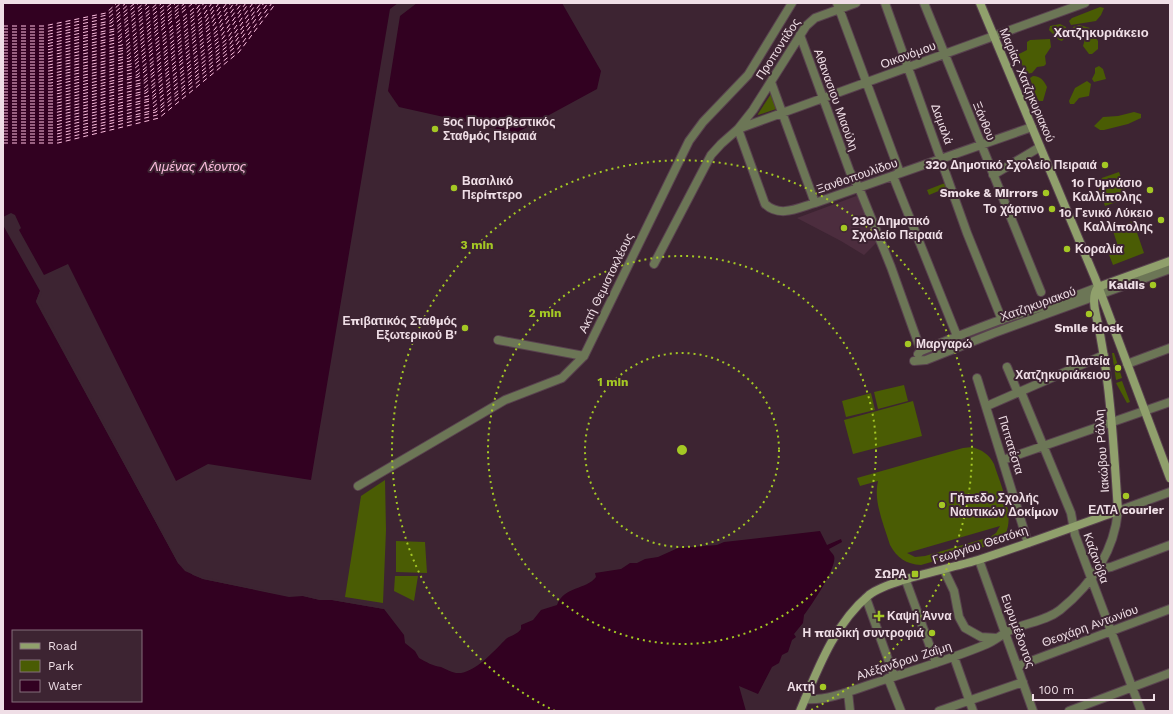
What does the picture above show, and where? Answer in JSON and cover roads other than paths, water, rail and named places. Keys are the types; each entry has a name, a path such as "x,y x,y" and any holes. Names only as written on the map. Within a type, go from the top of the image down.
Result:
{"main road":[{"name":"Μαρίας Χατζηκυριακού","path":"981,3 993,36 1040,146 1127,364 1170,478"},
{"name":"Χατζηκυριακού","path":"1098,292 1170,261"},
{"name":"Ιακώβου Ράλλη","path":"1098,292 1118,511"},
{"name":"Γεωργίου Θεοτόκη","path":"866,598 878,590 906,580 979,560 1118,511"},
{"path":"800,711 828,649 851,613 866,598"}],"street":[{"name":"Ακτή Θεμιστοκλέους","path":"358,486 506,400 562,378 584,356 689,141 703,122 748,75 792,3"},
{"name":"Προποντίδος","path":"738,129 753,110 800,35 815,18 838,6 856,3"},
{"name":"Δαμαλά","path":"885,3 968,233 1002,320"},
{"name":"Ξάνθου","path":"924,3 1041,292"},
{"name":"Οικονόμου","path":"738,129 908,68 1064,7 1085,3"},
{"path":"838,6 897,175 957,336"},
{"name":"Αθανασιου Μιαούλη","path":"800,35 854,182 859,188 921,351"},
{"path":"770,82 815,203"},
{"name":"Ξανθοπουλίδου","path":"738,129 765,204 769,208 782,212 815,203 1032,127"},
{"path":"654,264 712,155 721,144 738,129"},
{"path":"993,175 1040,146"},
{"name":"Χατζηκυριακού","path":"1098,292 1072,298 957,336 921,351 914,361 926,360 1098,292 1170,269"},
{"path":"498,340 584,356"},
{"path":"1127,364 1170,348"},
{"path":"987,406 1104,355"},
{"name":"Καζανόβα","path":"1007,367 1044,445 1071,513 1075,535 1141,711"},
{"name":"Παπατέστα","path":"977,378 987,406 1028,543"},
{"path":"1003,460 1170,402"},
{"name":"Γεωργίου Θεοτόκη","path":"1118,511 1170,492"},
{"name":"Ιακώβου Ράλλη","path":"1006,632 1048,618 1059,611 1091,579 1099,569 1112,541 1118,511"},
{"path":"1099,569 1111,567 1170,545"},
{"name":"Ευρυμέδοντος","path":"979,560 1033,711"},
{"path":"944,570 954,591 959,617 964,628 981,637 998,638"},
{"path":"906,580 936,663"},
{"path":"866,598 901,711"},
{"name":"Θεοχάρη Αντωνίου","path":"1018,666 1170,609"},
{"name":"Αλέξανδρου Ζαΐμη","path":"805,699 814,700 848,692 954,657 998,638 1006,632"},
{"path":"954,657 973,711"},
{"path":"1069,711 1170,673"},
{"path":"939,711 1023,682"},
{"path":"848,692 850,711"}],"water":[{"name":"Λιμένας Λέοντος","path":"3,3 398,3 390,9 311,480 208,464 176,481 68,264 44,275 19,230 21,228 15,215 11,213 3,217"},
{"path":"417,3 562,3 601,71 597,89 516,133 399,107 388,91 400,16"},
{"path":"3,225 40,291 36,302 178,563 185,571 203,579 277,594 303,596 320,600 332,600 384,609 404,635 405,643 415,651 419,658 435,666 456,673 462,673 476,667 506,639 519,631 521,629 521,625 533,620 541,610 557,605 565,594 592,581 596,577 595,573 621,569 630,563 637,563 645,559 658,557 678,548 717,545 724,542 820,531 827,545 841,539 842,542 829,549 834,556 832,568 818,595 804,615 803,623 794,634 796,637 792,640 788,652 782,655 779,663 772,667 758,694 739,686 746,711 3,711"}],"place":[{"name":"5ος Πυροσβεστικός Σταθμός Πειραιά","path":"435,129"},
{"name":"32ο Δημοτικό Σχολείο Πειραιά","path":"1105,165"},
{"name":"Βασιλικό Περίπτερο","path":"454,188"},
{"name":"1ο Γυμνάσιο Καλλίπολης","path":"1150,190"},
{"name":"Smoke & Mirrors","path":"1046,193"},
{"name":"Το χάρτινο","path":"1052,209"},
{"name":"1ο Γενικό Λύκειο Καλλίπολης","path":"1161,220"},
{"name":"23ο Δημοτικό Σχολείο Πειραιά","path":"844,228"},
{"name":"Κοραλία","path":"1067,249"},
{"name":"Kaldis","path":"1153,285"},
{"name":"Smile kiosk","path":"1089,314"},
{"name":"Επιβατικός Σταθμός Εξωτερικού Β'","path":"465,328"},
{"name":"Μαργαρώ","path":"908,344"},
{"name":"Πλατεία Χατζηκυριάκειου","path":"1118,368"},
{"name":"ΕΛΤΑ courier","path":"1126,496"},
{"name":"Γήπεδο Σχολής Ναυτικών Δοκίμων","path":"942,505"},
{"name":"ΣΩΡΑ","path":"915,574"},
{"name":"Καψή Άννα","path":"879,616"},
{"name":"Η παιδική συντροφιά","path":"932,633"},
{"name":"Ακτή","path":"823,687"}],"district":[{"name":"Χατζηκυριάκειο","path":"1101,32"}]}
